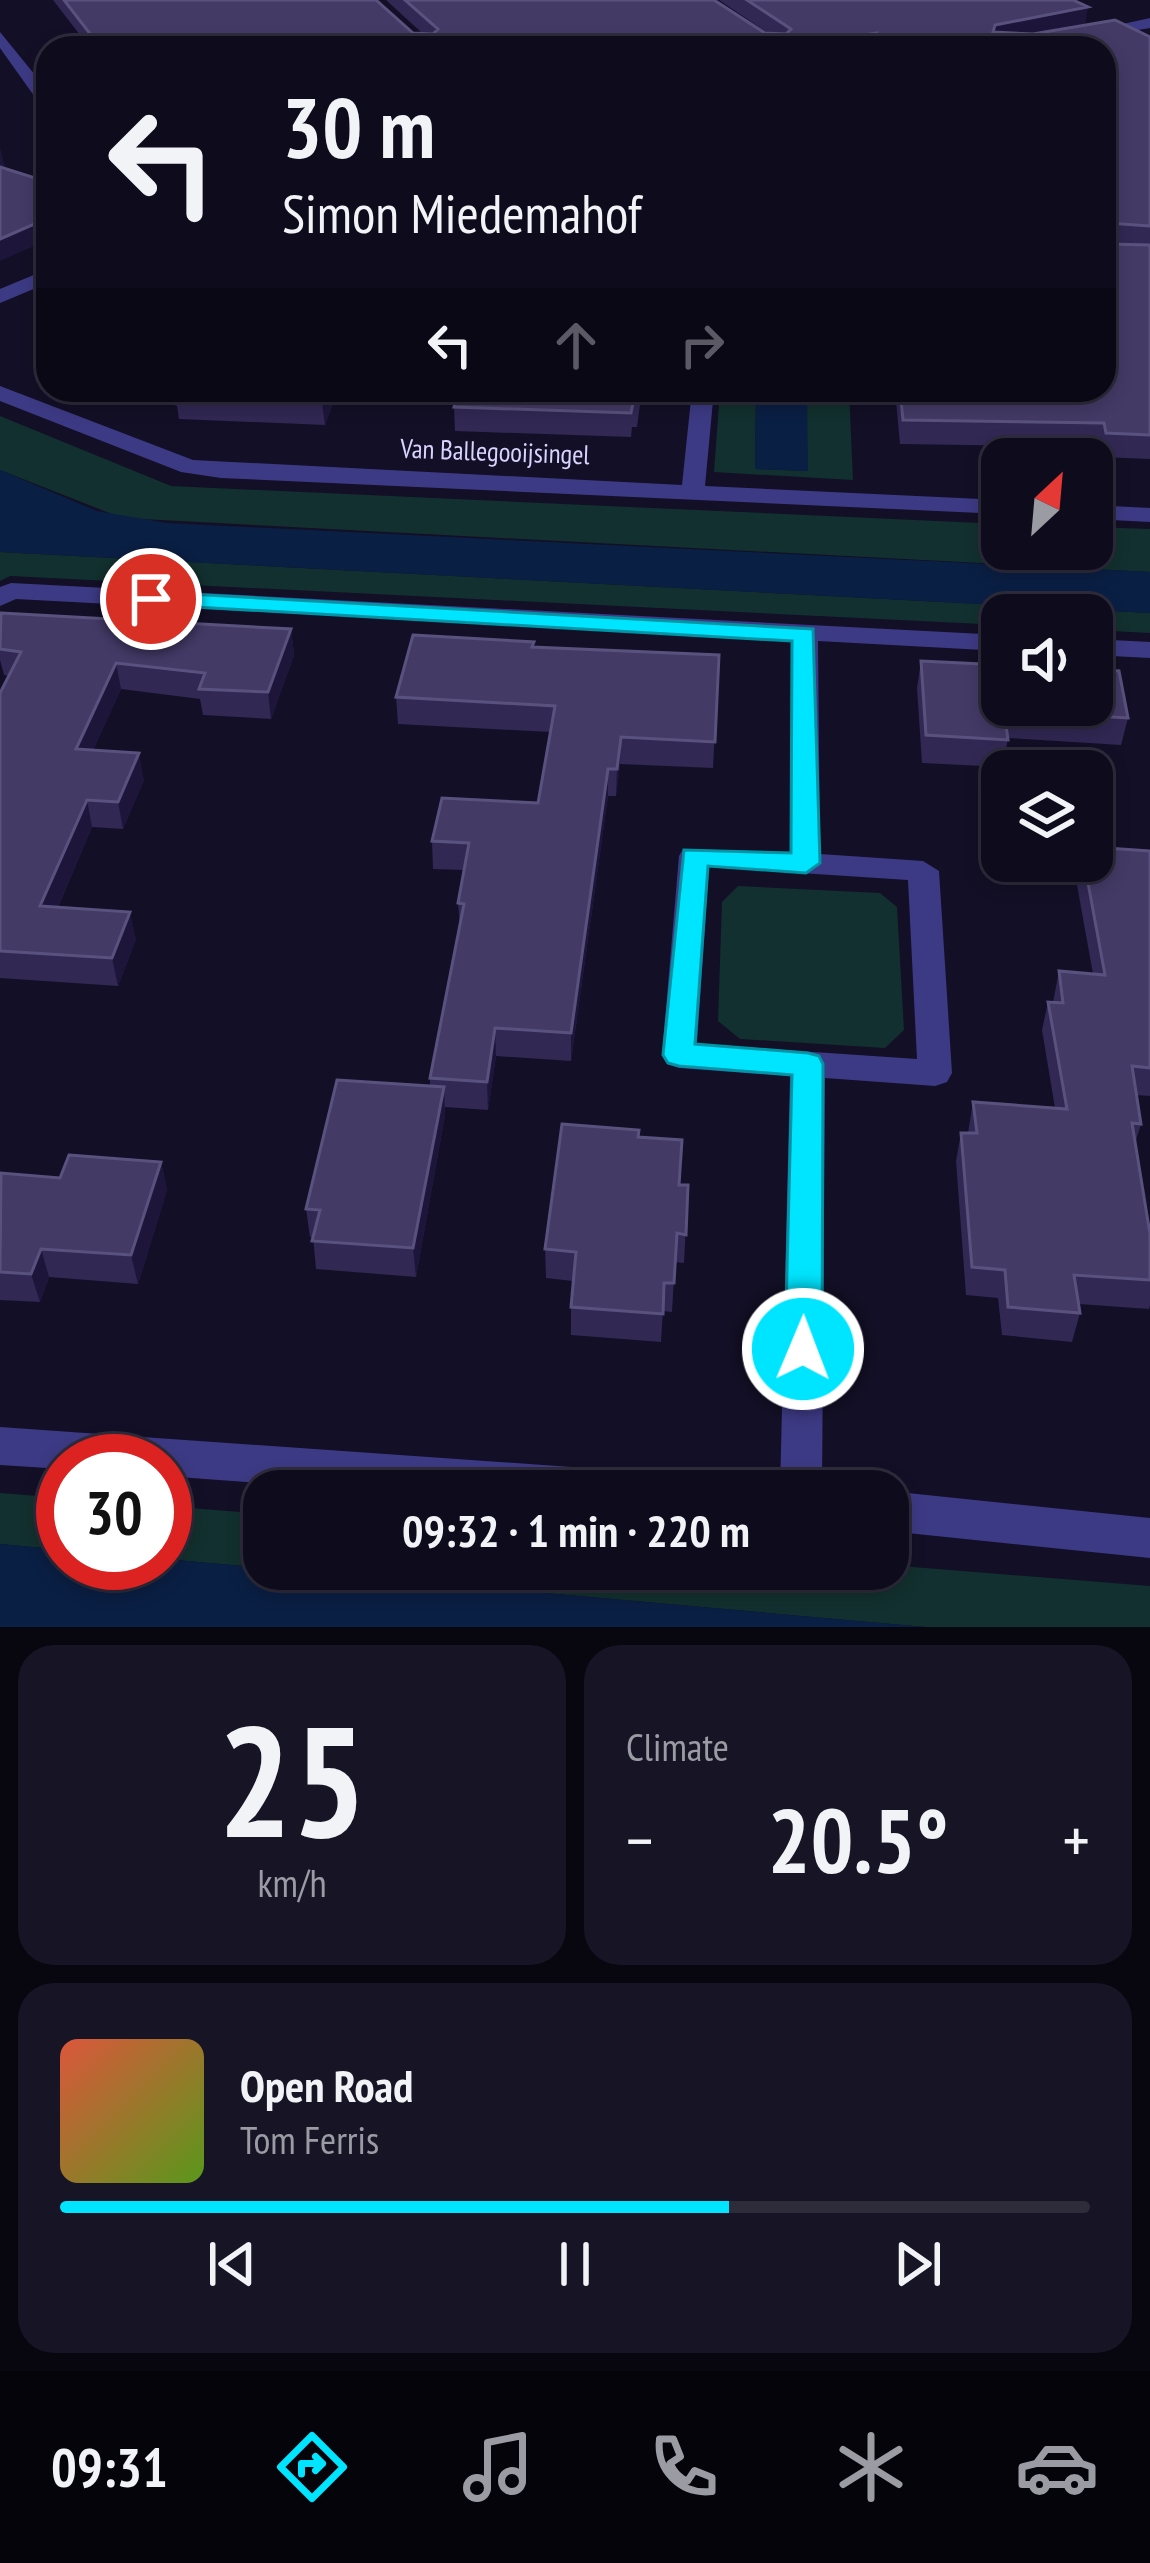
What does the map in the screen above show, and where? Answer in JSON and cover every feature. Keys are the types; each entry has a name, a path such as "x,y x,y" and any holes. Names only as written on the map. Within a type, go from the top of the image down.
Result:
{"street":[{"path":"1074,36 1150,23"},
{"path":"0,37 36,86"},
{"path":"0,298 36,281"},
{"name":"Van Ballegooijsingel","path":"0,393 189,466 981,506"},
{"path":"693,490 702,402"},
{"path":"1113,513 1150,515"},
{"path":"0,598 11,591 981,642"},
{"path":"805,634 806,863"},
{"path":"1113,648 1150,650"},
{"path":"694,856 806,863 923,871 935,1073 679,1055 694,856"},
{"path":"801,1470 808,1064"},
{"path":"0,1446 342,1470"},
{"path":"909,1513 1150,1538"}],"green space":[{"path":"719,402 756,402 755,469 807,471 807,402 850,402 853,480 714,472"},
{"path":"0,416 171,486 981,523 981,563 122,518 0,470"},
{"path":"1113,528 1150,529 1150,572 1112,570"},
{"path":"0,552 981,604 981,624 10,576 0,581"},
{"path":"1113,611 1150,613 1150,633 1113,631"},
{"path":"738,886 880,893 897,907 904,1030 885,1048 740,1039 718,1021 722,902"},
{"path":"0,1493 36,1496 36,1547 0,1544"},
{"path":"192,1508 243,1512 243,1566 192,1561"},
{"path":"909,1567 1150,1586 1150,1627 925,1627 512,1590 909,1590"}],"water":[{"path":"756,402 807,402 808,471 755,469"},
{"path":"0,470 97,511 167,523 981,564 981,570 1150,572 1150,613 1113,611 1113,594 981,594 981,604 0,552"},
{"path":"0,1544 36,1547 36,1590 192,1590 192,1561 243,1566 243,1590 511,1590 925,1627 0,1627"}],"building":[{"path":"64,0 376,0 413,33 433,34 438,29 405,0 714,0 765,33 786,34 791,29 747,0 1073,0 1088,7 995,25 993,32 1033,34 1115,20 1150,37 1150,226 1116,224 1116,36 92,36"},
{"path":"0,167 36,178 36,223 0,239"},
{"path":"1116,244 1150,245 1150,435 1106,433 1104,423 903,420 901,402 1116,402"},
{"path":"455,402 638,402 633,403 631,413 454,407"},
{"path":"1,613 291,629 268,692 199,689 205,673 116,663 76,749 139,753 118,802 87,800 40,906 130,912 112,958 0,951 0,693 21,652 0,649"},
{"path":"413,635 534,642 532,647 719,655 715,742 621,737 617,769 608,769 571,1033 495,1028 487,1082 430,1078 464,904 458,903 469,843 432,841 442,798 538,803 555,706 396,697"},
{"path":"921,661 981,664 981,726 1006,726 1008,740 926,735"},
{"path":"1113,671 1119,671 1128,718 1113,717"},
{"path":"1113,848 1150,851 1150,1068 1132,1066 1141,1124 1132,1123 1150,1234 1150,1280 1074,1275 1080,1313 1008,1307 1005,1270 972,1267 961,1133 977,1133 973,1102 1067,1109 1048,1002 1063,1003 1059,971 1105,975 1088,882 1113,882"},
{"path":"337,1080 444,1087 413,1248 312,1241 320,1210 306,1209"},
{"path":"562,1124 639,1130 638,1137 682,1140 679,1185 688,1185 686,1235 677,1233 674,1283 664,1283 663,1314 571,1307 576,1252 545,1249"},
{"path":"69,1155 161,1162 131,1255 41,1249 31,1274 0,1272 1,1173 60,1178"}],"route":[{"path":"151,599 805,634 806,863 694,856 679,1055 808,1064 803,1349"}]}
